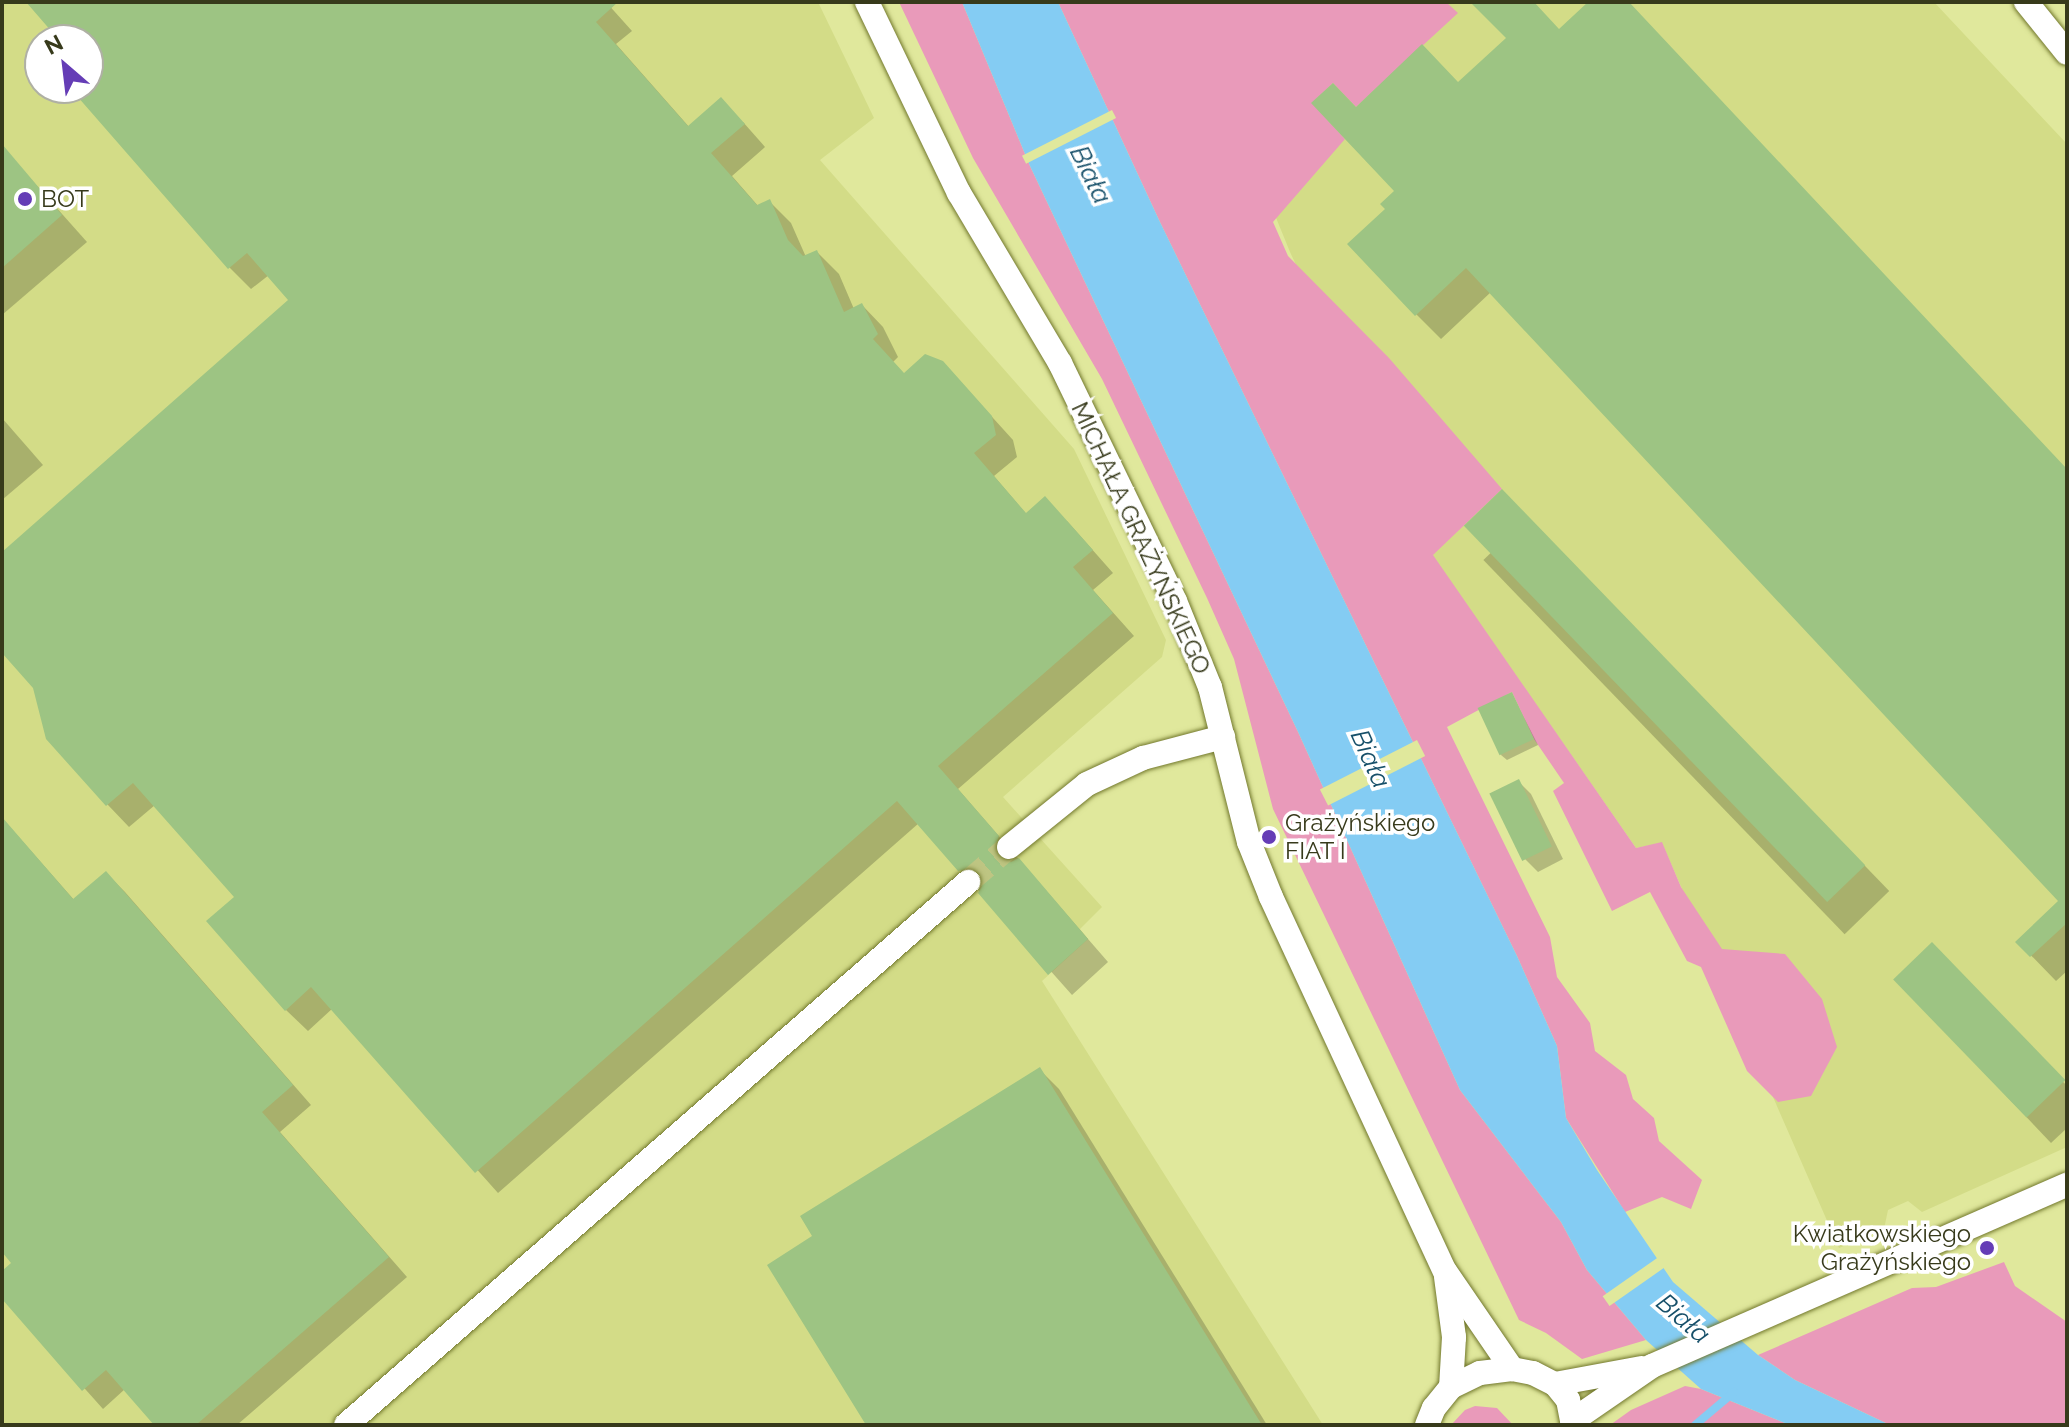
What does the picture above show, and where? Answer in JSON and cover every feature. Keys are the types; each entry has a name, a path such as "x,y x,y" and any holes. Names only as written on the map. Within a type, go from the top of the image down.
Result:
{"street":[{"name":"MICHAŁA GRAŻYŃSKIEGO","path":"867,2 959,193 1060,363 1162,573 1195,644 1223,737 1249,842 1271,897 1445,1271 1512,1369"},
{"path":"2026,2 2067,53"},
{"path":"1009,847 1087,784 1143,758 1223,737"},
{"path":"346,1425 968,882"},
{"path":"1427,1425 1434,1408 1451,1387 1480,1373 1512,1369 1533,1373 1555,1384 1568,1400 1573,1423 1652,1366 2067,1185"},
{"name":"MICHAŁA GRAŻYŃSKIEGO","path":"1445,1271 1454,1337 1451,1387"},
{"path":"1555,1384 1652,1366"}],"shaded area":[{"path":"2,2 818,2 874,118 820,160 1074,449 1166,640 1162,657 1003,797 1102,907 1080,929 1088,939 1042,981 1323,1425 2,1425"},
{"path":"899,2 962,2 1030,166 1299,734 1460,1090 1561,1222 1587,1270 1646,1340 1582,1359 1546,1333 1519,1320 1273,809 1234,659 1207,598 1102,379 973,158"},
{"path":"1058,2 1446,2 1458,13 1356,107 1333,83 1312,103 1345,139 1273,222 1288,256 1389,358 1502,489 1433,555 1636,848 1662,842 1681,887 1722,949 1785,954 1822,999 1837,1047 1811,1096 1778,1102 1747,1071 1701,967 1687,961 1650,892 1612,911 1553,791 1564,783 1534,739 1512,692 1447,727 1550,937 1557,977 1590,1023 1595,1051 1626,1075 1633,1099 1654,1118 1659,1141 1702,1180 1691,1209 1662,1197 1625,1212 1566,1118 1557,1046 1517,956 1159,220"},
{"path":"1188,2 1934,2 2067,144 2067,1147 1922,1212 1908,1201 1888,1210 1884,1229 1839,1248 1662,843 1636,848 1432,555 1290,252"},
{"path":"2004,1262 2015,1286 2067,1322 2067,1425 1890,1425 1795,1380 1758,1355 1912,1288 1936,1287"},
{"path":"1685,1386 1701,1389 1790,1425 1610,1425 1631,1410"},
{"path":"1475,1406 1497,1408 1513,1425 1451,1425 1465,1410"}],"water":[{"name":"Biała","path":"962,2 1058,2 1159,220 1517,956 1557,1046 1566,1118 1597,1170 1673,1282 1758,1355 1795,1380 1890,1425 1790,1425 1701,1389 1646,1340 1587,1270 1561,1222 1460,1090 1299,734 1030,166"}],"pier":[{"path":"1112,110 1116,118 1026,164 1022,156"},
{"path":"1417,740 1425,756 1328,806 1320,789"},
{"path":"1660,1256 1667,1266 1610,1306 1603,1296"}],"building":[{"path":"26,2 618,2 596,22 688,126 721,97 745,124 711,153 757,205 770,199 788,240 803,256 817,250 844,312 862,303 878,334 873,339 904,373 925,354 943,361 992,416 996,435 974,453 1026,513 1045,496 1093,550 1073,567 1113,613 938,766 999,836 994,849 998,857 1011,862 1019,858 1088,939 1048,975 978,893 982,886 980,873 972,868 958,871 897,801 475,1173 311,987 285,1011 206,921 234,897 133,783 106,806 46,739 33,688 2,653 2,552 288,300 247,253 228,269 84,104 104,104 104,24 45,24"},
{"path":"1470,2 1534,2 1559,29 1588,2 1629,2 2067,469 2067,923 2030,957 2015,942 2058,901 1466,268 1415,316 1347,244 1385,209 1380,204 1394,191 1311,103 1333,83 1356,107 1422,44 1458,82 1506,38"},
{"name":"BOT","path":"2,144 62,215 2,268"},
{"path":"1502,489 1865,865 1827,902 1464,526"},
{"path":"1512,692 1534,739 1500,755 1478,708"},
{"path":"1519,779 1552,846 1522,861 1489,793"},
{"path":"2,817 73,899 106,871 293,1085 262,1112 389,1257 196,1425 154,1425 106,1370 82,1391 2,1299 2,1271 11,1263 2,1252"},
{"path":"1932,942 2065,1080 2027,1118 1893,980"},
{"path":"1040,1067 1262,1425 866,1425 767,1265 812,1236 800,1216"}],"waterway":[{"path":"1695,1425 1734,1392"}],"tunnel":[{"path":"968,882 1009,847"}],"place":[{"name":"BOT","path":"25,199"},
{"name":"Grażyńskiego FIAT I","path":"1269,837"},
{"name":"Kwiatkowskiego Grażyńskiego","path":"1987,1248"}]}
